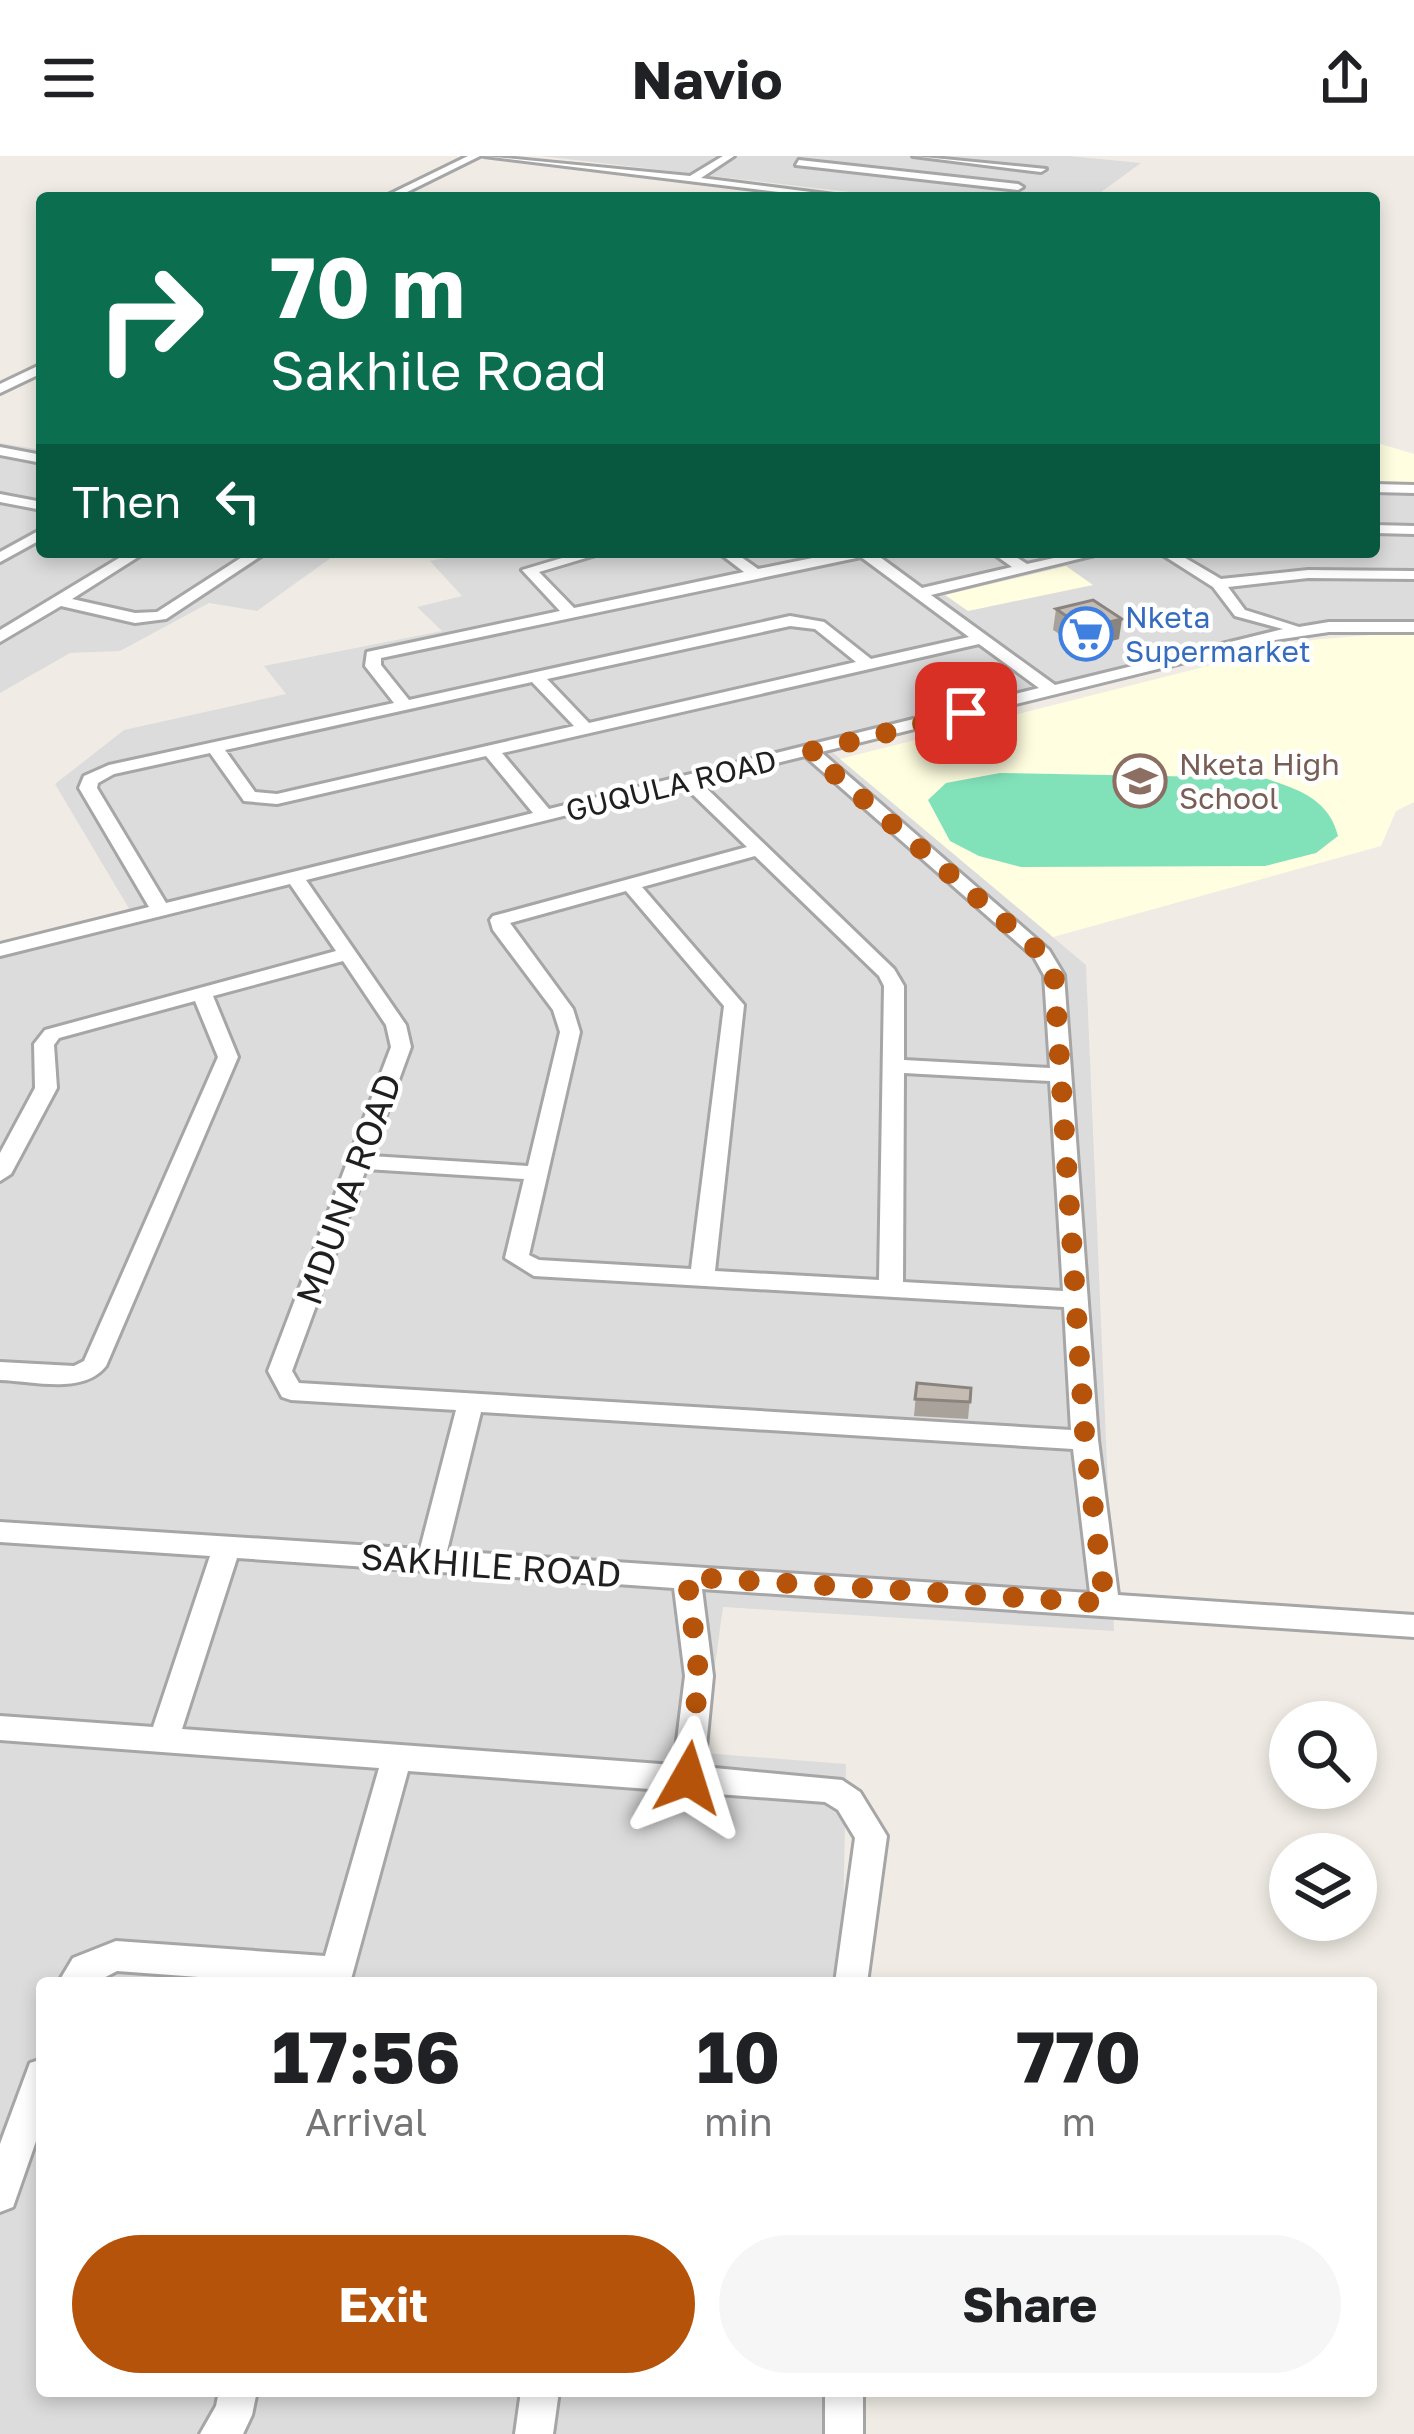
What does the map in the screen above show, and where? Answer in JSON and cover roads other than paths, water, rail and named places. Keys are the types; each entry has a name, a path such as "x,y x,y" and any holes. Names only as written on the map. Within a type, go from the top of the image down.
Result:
{"street":[{"path":"400,192 475,156"},
{"path":"489,156 803,192"},
{"path":"692,179 729,156"},
{"path":"761,187 811,156"},
{"path":"918,156 1041,169"},
{"path":"1013,192 1055,156"},
{"path":"800,163 1018,188"},
{"path":"0,388 36,371"},
{"path":"0,451 36,458"},
{"path":"1380,488 1414,489"},
{"path":"0,498 36,505"},
{"path":"1380,529 1414,530"},
{"path":"3,554 36,536"},
{"path":"0,637 129,558"},
{"path":"59,601 135,618 161,616 251,558"},
{"path":"568,611 529,570 576,558"},
{"path":"733,558 753,572"},
{"path":"404,704 373,667 373,655 830,558"},
{"path":"872,558 1053,691"},
{"path":"1008,558 1025,569"},
{"path":"923,592 1074,558"},
{"path":"1175,558 1218,584 1240,613 1305,628"},
{"path":"1218,584 1309,574 1414,575"},
{"path":"160,910 88,784 109,770 790,621 819,625 869,665"},
{"name":"GUQULA ROAD","path":"0,950 1305,628 1414,627"},
{"path":"214,746 250,797 268,800 984,638"},
{"path":"534,675 586,730"},
{"path":"491,751 545,816"},
{"path":"809,752 1051,964 1085,1440 1105,1603"},
{"path":"688,781 891,979 895,993 891,1291"},
{"path":"759,849 500,920 568,1020 570,1032 517,1253 521,1264 702,1280 1075,1300"},
{"name":"MDUNA ROAD","path":"294,876 396,1025 400,1047 280,1372 284,1386 304,1394 470,1404"},
{"path":"628,882 734,1005 702,1280"},
{"path":"0,1174 46,1088 46,1039 60,1029 347,954"},
{"path":"0,1371 79,1375 94,1366 228,1057 201,991"},
{"path":"891,1066 1058,1075"},
{"path":"358,1162 534,1173"},
{"path":"431,1562 470,1404 1085,1440"},
{"name":"SAKHILE ROAD","path":"0,1532 1414,1626"},
{"path":"165,1736 227,1547"},
{"path":"687,1577 699,1676 688,1778"},
{"path":"0,1728 165,1736 831,1789 849,1801 871,1836 852,1977"},
{"path":"335,1977 397,1757"},
{"path":"79,1977 86,1969 116,1957 325,1977"},
{"path":"0,2194 36,2091"},
{"path":"219,2434 232,2415 236,2397"},
{"path":"534,2434 539,2397"},
{"path":"844,2397 844,2434"}],"place":[{"name":"Nketa Supermarket","path":"1086,634"},
{"name":"Nketa High School","path":"1140,781"}]}
